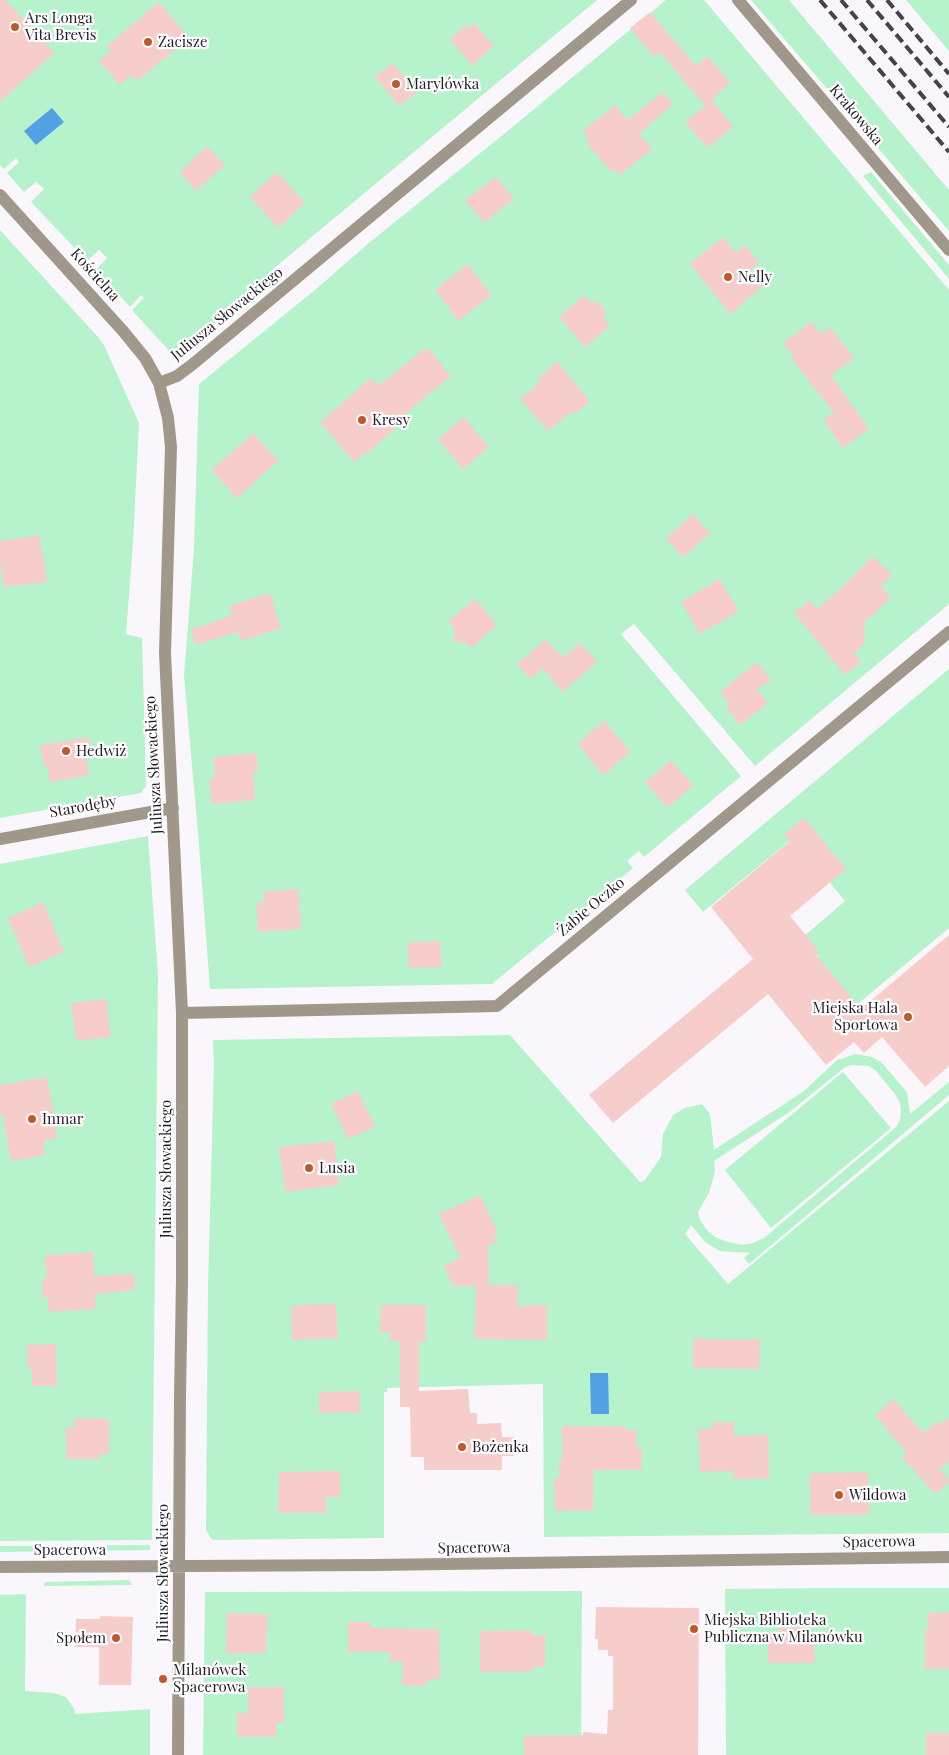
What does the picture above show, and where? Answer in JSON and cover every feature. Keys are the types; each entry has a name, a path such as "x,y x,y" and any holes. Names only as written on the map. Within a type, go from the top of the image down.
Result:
{"street":[{"name":"Juliusza Słowackiego","path":"178,1755 180,1698 182,1014 165,653 171,447 168,418 159,382 177,376 193,364 631,0"},
{"name":"Krakowska","path":"738,0 949,250"},
{"name":"Kościelna","path":"0,195 123,331 145,358 159,382"},
{"name":"Żabie Oczko","path":"182,1014 497,1006 949,632"},
{"name":"Starodęby","path":"0,839 173,808"},
{"name":"Spacerowa","path":"0,1567 366,1565 949,1557"}],"green space":[{"path":"0,0 597,0 273,269 269,273 272,276 184,348 170,352 132,310 144,298 141,295 130,307 96,270 107,258 99,250 87,261 31,202 44,189 36,182 24,192 7,173 19,162 16,158 4,169 0,165"},
{"path":"666,0 704,0 949,290 949,604 755,766 634,624 621,634 741,776 644,857 639,851 627,861 633,868 492,984 210,989 184,676 194,548 199,384"},
{"path":"751,0 789,0 949,190 949,231"},
{"path":"906,0 949,0 949,51"},
{"path":"871,172 949,265 949,279 863,176"},
{"path":"0,230 104,345 139,423 126,634 142,638 146,786 141,793 0,818"},
{"path":"949,669 949,928 854,1007 815,960 818,957 803,937 845,901 793,838 703,912 685,890"},
{"path":"148,836 158,975 152,1540 0,1541 0,864"},
{"path":"510,1035 640,1182 645,1180 661,1157 663,1134 673,1115 685,1108 702,1104 710,1114 714,1150 804,1091 837,1060 856,1054 872,1057 881,1062 907,1092 910,1114 949,1082 949,1095 749,1264 744,1258 750,1253 720,1251 705,1242 691,1225 685,1234 728,1284 949,1101 949,1533 544,1537 543,1384 387,1388 387,1392 384,1392 384,1538 212,1540 206,1530 213,1040","holes":["851,1065 869,1066 876,1071 900,1103 900,1120 896,1127 764,1238 742,1245 715,1237 707,1230 700,1220 698,1212 709,1193 715,1172 714,1161 788,1113 844,1068"]},
{"path":"843,1072 891,1128 771,1228 725,1170"},
{"path":"150,1545 150,1550 0,1552 0,1546"},
{"path":"129,1580 132,1585 44,1586 45,1582"},
{"path":"949,1588 949,1755 726,1755 725,1589"},
{"path":"582,1591 581,1755 203,1755 205,1592"},
{"path":"26,1594 25,1691 54,1693 66,1697 75,1710 74,1714 150,1709 150,1755 0,1755 0,1595"}],"water":[{"path":"52,108 64,122 36,145 24,131"},
{"path":"590,1373 608,1373 609,1414 591,1414"}],"building":[{"name":"Ars Longa Vita Brevis","path":"0,0 6,0 54,53 0,102"},
{"name":"Zacisze","path":"159,2 189,38 137,81 132,75 120,85 99,61 111,51 107,46"},
{"path":"650,12 696,66 708,56 730,83 706,105 712,100 733,127 708,148 685,122 705,106 660,52 654,57 630,28"},
{"path":"474,23 494,46 472,65 450,40 465,25 468,28"},
{"name":"Marylówka","path":"392,63 417,92 400,106 375,77"},
{"path":"663,92 673,104 639,134 652,149 620,175 614,169 610,171 586,142 589,139 583,131 615,105 627,120"},
{"path":"207,146 225,165 196,191 180,172"},
{"path":"277,172 305,203 278,228 250,197"},
{"path":"496,177 514,198 484,223 465,200"},
{"name":"Nelly","path":"723,237 736,253 745,245 759,262 750,270 763,286 730,314 690,264"},
{"path":"468,264 491,295 459,321 435,290"},
{"path":"584,295 590,302 598,302 605,310 604,318 610,325 585,347 559,317"},
{"path":"811,322 821,334 830,327 854,358 831,375 869,429 843,448 823,420 834,413 791,358 794,356 783,343"},
{"path":"427,347 451,376 402,416 405,420 365,455 363,454 354,462 320,422 371,378 378,386"},
{"path":"557,362 590,401 575,414 572,411 548,431 520,399 541,381 538,378"},
{"path":"464,417 489,447 463,469 438,439"},
{"path":"253,433 278,461 237,498 212,470"},
{"path":"693,514 710,534 683,557 666,538"},
{"path":"39,535 47,582 4,587 0,564 0,541"},
{"path":"873,556 892,575 881,587 891,597 864,623 865,643 854,653 861,662 845,675 794,613 810,600 817,609"},
{"path":"719,579 739,611 700,634 681,602"},
{"path":"270,593 281,628 241,641 238,632 196,645 191,630 232,615 229,606"},
{"path":"475,599 497,625 471,648 467,643 453,642 455,629 448,621"},
{"path":"546,639 563,658 580,643 597,662 562,692 543,668 530,678 517,664"},
{"path":"757,662 771,679 757,690 768,703 740,725 726,707 730,704 720,692"},
{"path":"604,720 630,752 603,775 578,744"},
{"name":"Hedwiż","path":"89,737 92,757 86,758 89,775 50,782 47,766 44,766 40,745"},
{"path":"256,753 258,772 253,773 255,800 212,804 209,779 215,778 213,757"},
{"path":"671,760 693,786 667,808 645,782"},
{"path":"804,818 846,869 790,916 819,951 815,954 861,1009 949,935 949,1066 925,1087 882,1037 864,1053 854,1042 826,1065 768,994 613,1123 589,1095 753,959 711,907 790,841 784,834"},
{"path":"298,889 301,929 258,932 256,903 264,902 263,892"},
{"path":"43,902 64,952 29,967 8,918"},
{"path":"440,941 442,967 409,968 407,943"},
{"path":"106,999 111,1037 76,1041 71,1003"},
{"name":"Inmar","path":"47,1077 57,1138 43,1141 45,1155 11,1161 3,1115 0,1115 0,1085"},
{"path":"358,1091 375,1127 348,1139 331,1104"},
{"name":"Lusia","path":"334,1141 339,1185 285,1192 279,1147"},
{"path":"480,1195 498,1233 493,1235 497,1242 488,1246 489,1285 518,1285 517,1306 547,1305 547,1340 475,1339 476,1286 453,1286 444,1266 460,1258 439,1214"},
{"path":"93,1252 94,1276 134,1274 135,1290 95,1294 96,1309 48,1312 48,1297 42,1297 42,1279 47,1278 45,1255"},
{"path":"336,1304 338,1338 292,1340 291,1306"},
{"path":"381,1305 426,1305 426,1341 419,1342 419,1391 468,1389 470,1413 477,1413 477,1424 501,1423 502,1437 514,1437 514,1456 502,1456 502,1470 424,1470 424,1457 411,1457 410,1407 400,1407 400,1341 390,1341 390,1332 380,1332"},
{"path":"693,1339 760,1340 759,1369 693,1368"},
{"path":"56,1344 57,1386 32,1386 32,1369 28,1369 27,1345"},
{"path":"360,1391 360,1412 319,1413 319,1392"},
{"path":"893,1399 923,1433 937,1421 941,1424 949,1417 949,1461 940,1469 949,1482 935,1494 902,1457 907,1453 875,1415"},
{"path":"74,1418 109,1419 109,1454 100,1454 100,1459 66,1459 66,1428 74,1428"},
{"path":"713,1422 734,1422 734,1436 768,1435 769,1478 733,1479 733,1471 700,1472 698,1429 713,1428"},
{"path":"562,1426 625,1426 625,1430 636,1429 637,1448 642,1448 642,1470 594,1470 593,1510 555,1511 554,1478 559,1478 559,1461 562,1461"},
{"path":"340,1471 340,1497 326,1497 326,1513 278,1513 279,1472"},
{"name":"Wildowa","path":"868,1472 869,1515 810,1515 810,1473"},
{"path":"596,1607 699,1608 698,1755 524,1755 524,1736 583,1735 583,1732 607,1734 608,1710 613,1710 613,1656 608,1656 608,1650 598,1650 598,1639 595,1639"},
{"path":"949,1612 949,1669 925,1669 925,1629 928,1629 927,1613"},
{"path":"227,1613 267,1614 266,1653 226,1653"},
{"path":"100,1616 133,1617 131,1685 99,1685 99,1647 75,1647 76,1619 100,1619"},
{"path":"348,1622 371,1622 371,1628 439,1629 440,1679 431,1679 423,1686 402,1685 403,1661 390,1662 390,1652 348,1652"},
{"path":"804,1627 804,1643 814,1643 815,1663 768,1663 768,1632 778,1632 778,1628"},
{"path":"532,1630 532,1635 545,1635 545,1667 532,1667 532,1672 480,1672 480,1631"},
{"path":"248,1687 284,1687 284,1723 276,1723 276,1737 237,1737 237,1713 248,1713"},
{"path":"926,1733 949,1733 949,1755 926,1755"}],"railway":[{"path":"820,0 949,152"},
{"path":"841,0 949,127"},
{"path":"867,0 949,97"},
{"path":"887,0 949,74"}],"place":[{"name":"Ars Longa Vita Brevis","path":"15,27"},
{"name":"Zacisze","path":"148,42"},
{"name":"Marylówka","path":"396,84"},
{"name":"Nelly","path":"728,277"},
{"name":"Kresy","path":"362,420"},
{"name":"Hedwiż","path":"66,751"},
{"name":"Miejska Hala Sportowa","path":"908,1017"},
{"name":"Inmar","path":"32,1119"},
{"name":"Lusia","path":"309,1168"},
{"name":"Bożenka","path":"462,1447"},
{"name":"Wildowa","path":"839,1495"},
{"name":"Miejska Biblioteka Publiczna w Milanówku","path":"694,1629"},
{"name":"Społem","path":"116,1638"},
{"name":"Milanówek Spacerowa","path":"163,1679"}]}
